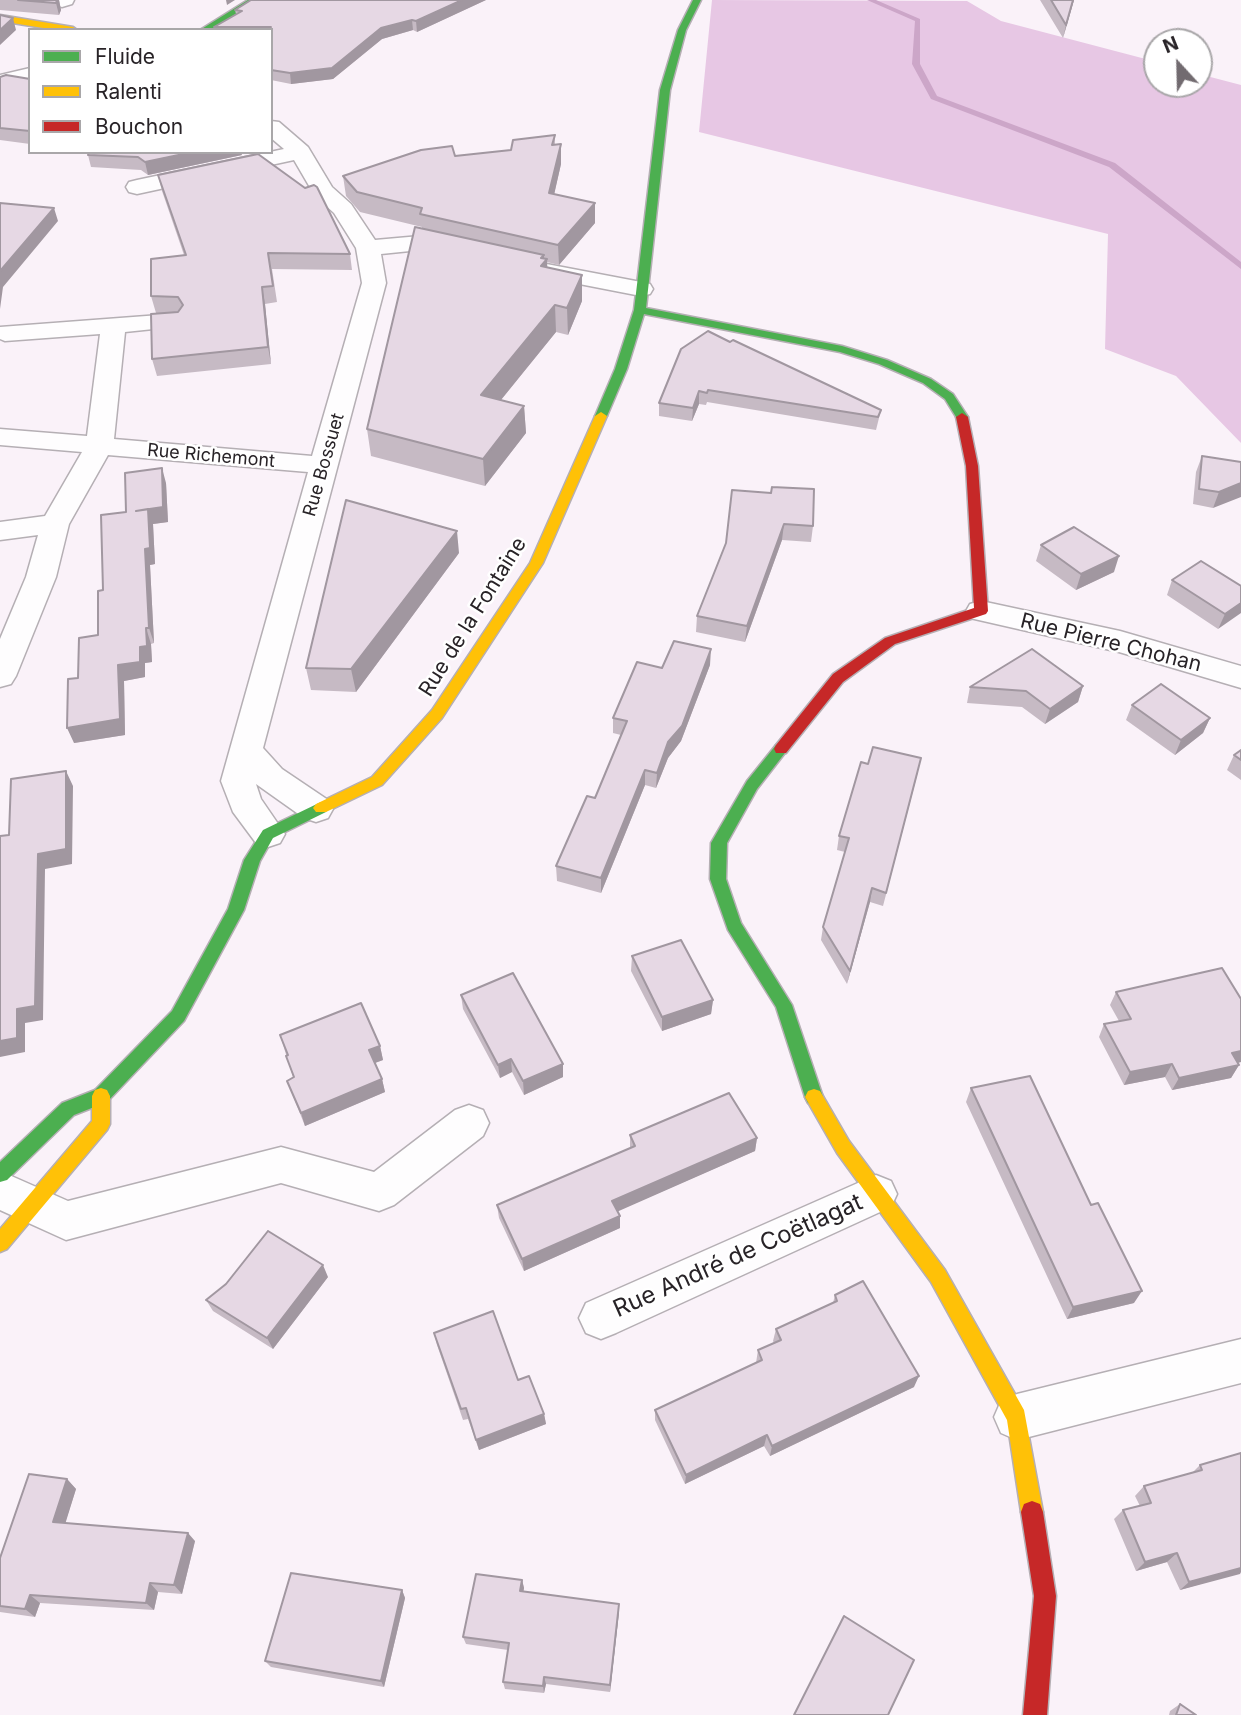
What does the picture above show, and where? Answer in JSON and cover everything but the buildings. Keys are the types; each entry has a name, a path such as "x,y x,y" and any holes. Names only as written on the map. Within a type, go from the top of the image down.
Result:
{"main road":[{"path":"207,28 254,0"},
{"name":"Rue de la Fontaine","path":"268,834 316,808 377,782 437,714 536,563 621,369 641,299 665,90 682,30 696,0"},
{"path":"0,18 61,28"},
{"path":"641,299 842,349 883,362 927,381 949,397 962,416 972,466 981,611"},
{"name":"Rue André de Coëtlagat","path":"981,611 890,641 838,678 752,785 719,843 718,879 734,925 784,1005 811,1092 843,1147 876,1195 938,1276 1017,1417 1045,1596 1035,1715"},
{"path":"0,1174 68,1109 102,1097 178,1016 236,910 252,860 268,834"},
{"path":"0,1243 16,1198 101,1124 102,1097"}],"street":[{"path":"0,81 28,74"},
{"name":"Rue Bossuet","path":"268,834 245,803 238,781 374,283 368,248 343,209 323,191 300,152 273,129"},
{"path":"137,187 300,152"},
{"path":"368,248 420,243 485,257"},
{"path":"510,263 592,281 641,299"},
{"path":"5,332 173,321"},
{"path":"0,676 41,577 55,524 99,447 113,327"},
{"name":"Rue Richemont","path":"0,437 324,465"},
{"path":"0,531 55,524"},
{"name":"Rue Pierre Chohan","path":"981,611 1120,642 1241,677"},
{"path":"246,751 270,778 316,808"},
{"path":"16,1198 66,1222 282,1166 379,1192 469,1123"},
{"name":"Rue André de Coëtlagat","path":"601,1318 876,1195"},
{"path":"1017,1417 1241,1361"}],"shaded area":[{"path":"712,0 967,1 1001,21 1143,58 1143,98 1213,98 1213,78 1241,85 1241,443 1176,376 1105,349 1108,234 699,132"}],"waterway":[{"path":"870,0 918,20 916,64 934,97 1112,165 1241,266"}],"traffic: fast":[{"path":"207,28 254,0"},
{"path":"601,416 621,369 640,310 665,90 682,30 697,0"},
{"path":"640,310 842,349 883,362 927,381 949,397 962,417"},
{"path":"781,749 752,785 719,843 718,879 734,925 784,1005 814,1097"},
{"path":"0,1174 68,1109 101,1096 178,1016 236,910 252,860 268,834 321,808"}],"traffic: slow":[{"path":"0,18 61,28"},
{"path":"321,808 377,781 437,714 536,563 601,416"},
{"path":"0,1243 101,1124 101,1096"},
{"path":"814,1097 843,1147 938,1276 1017,1417 1032,1512"}],"traffic: jam":[{"path":"781,749 838,678 890,641 981,611 972,466 962,417"},
{"path":"1032,1512 1045,1596 1035,1715"}]}
